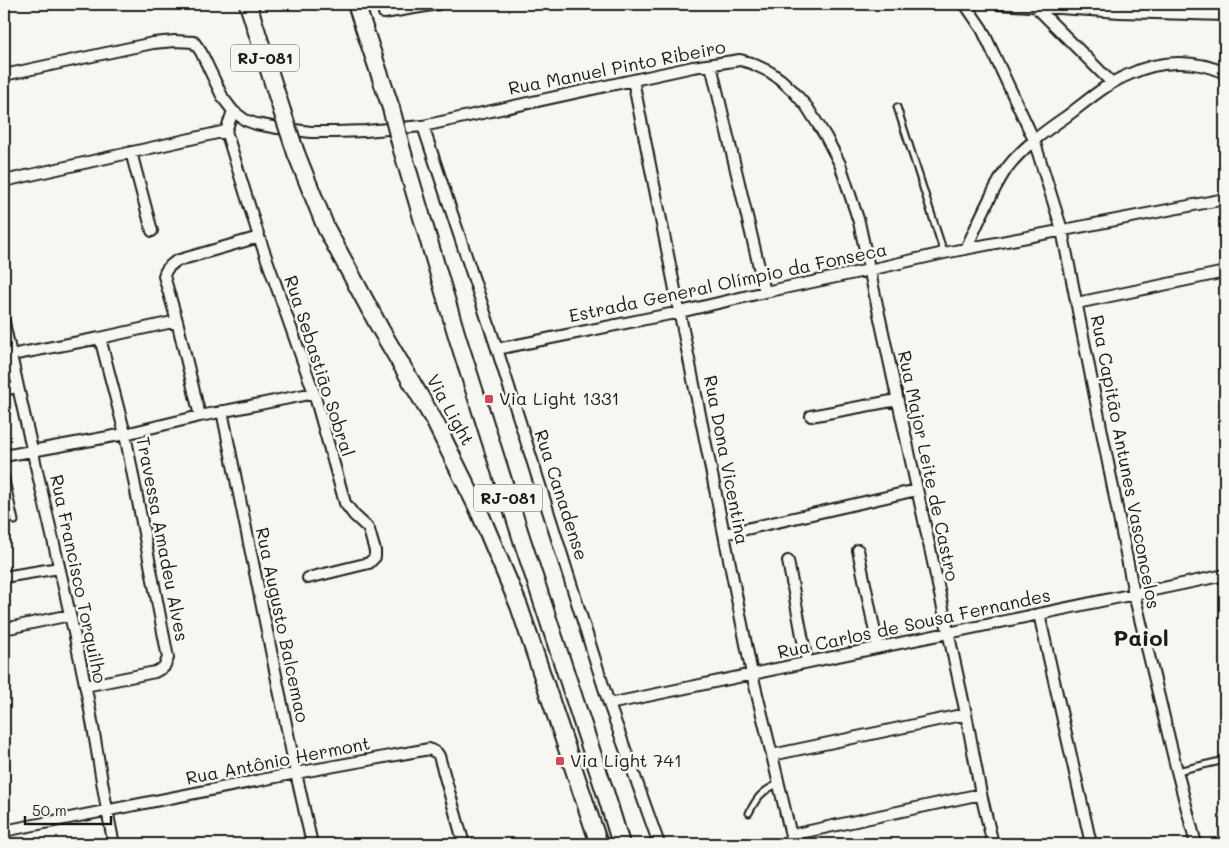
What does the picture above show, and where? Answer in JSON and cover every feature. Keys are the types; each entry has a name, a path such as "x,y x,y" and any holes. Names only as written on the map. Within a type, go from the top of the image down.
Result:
{"main road":[{"name":"Via Light","path":"248,4 296,153 326,228 381,330 436,422 479,511 519,606 600,844"},
{"name":"Via Light","path":"356,4 391,108 460,345 621,844"}],"street":[{"path":"384,13 402,7 438,4"},
{"name":"Rua Capitão Antunes Vasconcelos","path":"965,4 982,29 1034,140 1062,230 1134,594 1196,844"},
{"path":"998,4 1120,12 1225,15"},
{"path":"1035,6 1112,83"},
{"path":"4,75 153,43 194,42 201,52 223,98 233,111 226,131 4,181"},
{"name":"Rua Manuel Pinto Ribeiro","path":"233,111 245,120 256,124 311,132 365,131 423,126 693,67 740,60 770,72 780,79 807,107 826,137 840,164 859,222 869,270"},
{"path":"966,249 986,206 1006,170 1020,153 1034,140 1112,83 1145,68 1173,63 1199,64 1225,73"},
{"path":"711,65 765,292"},
{"name":"Rua Dona Vicentina","path":"633,80 752,674 792,840"},
{"name":"Rua Canadense","path":"423,126 497,348 609,704 659,844"},
{"name":"Rua Sebastião Sobral","path":"226,131 259,237 314,393 346,503 354,515 367,527 376,551 375,557 369,563 308,578"},
{"path":"131,152 152,230"},
{"name":"Estrada General Olímpio da Fonseca","path":"497,348 680,312 944,253 1225,199"},
{"path":"200,416 164,276 168,267 176,261 259,237"},
{"name":"Rua Major Leite de Castro","path":"869,270 993,844"},
{"path":"1077,303 1225,272"},
{"path":"10,355 177,321"},
{"name":"Rua Francisco Torquilho","path":"4,322 17,387 86,686 106,810 114,844"},
{"name":"Travessa Amadeu Alves","path":"86,686 155,672 164,667 168,658 125,434 100,338"},
{"path":"4,390 17,387"},
{"path":"4,456 125,434 222,411 314,393"},
{"path":"811,416 897,400"},
{"name":"Rua Augusto Balcemao","path":"222,411 312,844"},
{"path":"724,534 917,490"},
{"path":"858,550 878,647"},
{"path":"788,561 807,662"},
{"path":"4,577 59,568"},
{"name":"Rua Carlos de Sousa Fernandes","path":"609,704 1225,575"},
{"path":"1039,614 1091,844"},
{"path":"4,629 70,615"},
{"path":"772,756 966,714"},
{"name":"Rua Antônio Hermont","path":"4,831 296,773 429,749 439,756 464,844"},
{"path":"792,840 981,794"}],"lane":[{"path":"897,107 944,253"},
{"path":"4,471 15,521"},
{"path":"1177,771 1225,760"},
{"path":"749,813 760,794 767,788 779,784"}],"place":[{"name":"Via Light 1331","path":"489,399"},
{"name":"Via Light 741","path":"560,761"}],"district":[{"name":"Paiol","path":"1141,638"}]}
